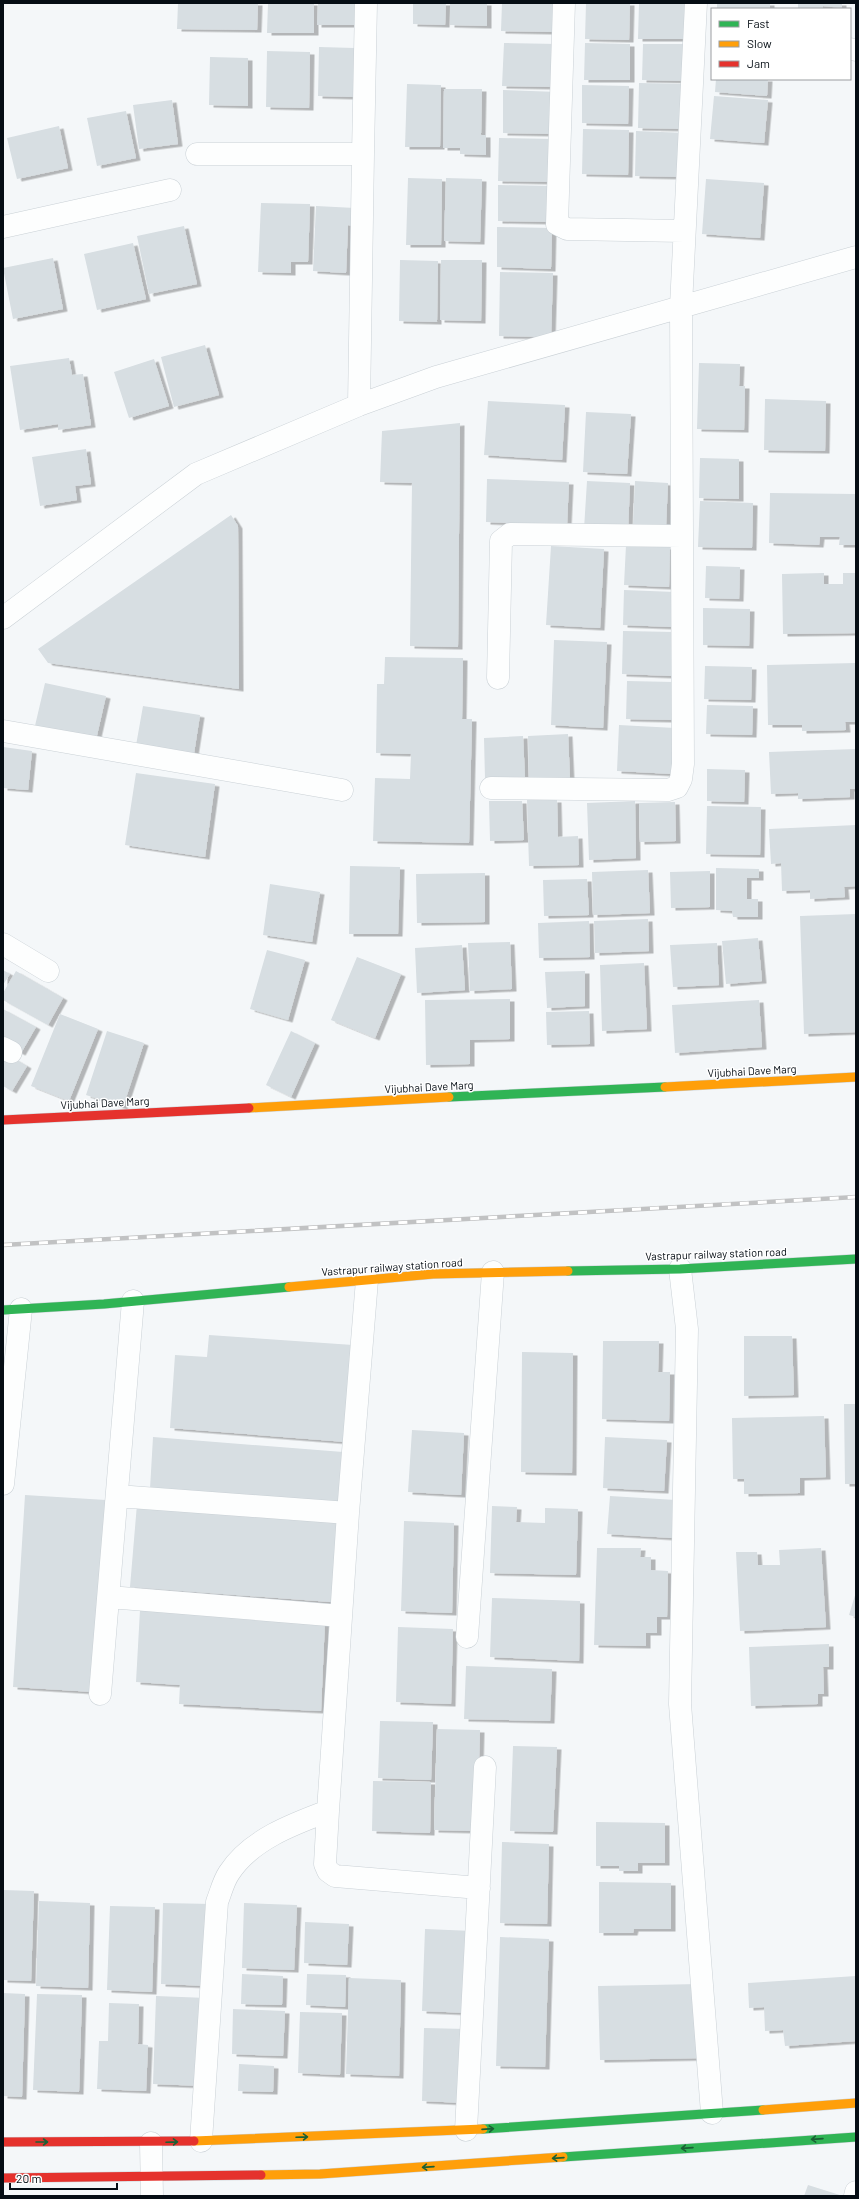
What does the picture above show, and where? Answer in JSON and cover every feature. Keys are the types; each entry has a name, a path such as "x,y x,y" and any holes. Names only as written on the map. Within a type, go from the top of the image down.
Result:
{"street":[{"path":"359,405 362,154 366,3"},
{"path":"564,3 558,224 567,229 684,231"},
{"path":"491,788 668,790 677,787 681,779 683,764 681,306 696,3"},
{"path":"197,154 362,154"},
{"path":"3,227 170,190"},
{"path":"3,618 196,474 359,405 436,377 856,257"},
{"path":"498,678 501,541 505,536 510,534 682,536"},
{"path":"3,731 342,790"},
{"path":"3,944 48,971"},
{"name":"Vijubhai Dave Marg","path":"3,1120 856,1077"},
{"name":"Vastrapur railway station road","path":"12,1310 133,1301 433,1274 680,1269 856,1259"},
{"path":"680,1269 687,1329 680,1704 712,2113"},
{"path":"467,1636 493,1272"},
{"path":"367,1280 340,1616 325,1864 328,1871 335,1876 479,1888"},
{"path":"100,1694 133,1301"},
{"path":"3,1484 12,1310"},
{"path":"117,1496 348,1513"},
{"path":"109,1597 340,1616"},
{"path":"466,2130 486,1767"},
{"path":"201,2141 217,1902 222,1888 228,1874 247,1853 294,1823 328,1811"},
{"path":"3,2142 151,2143 466,2130 856,2103"},
{"path":"3,2178 152,2187 856,2137"},
{"path":"151,2143 152,2187"},
{"path":"855,2196 856,2192"}],"building":[{"path":"178,3 258,3 257,30 177,29"},
{"path":"268,3 314,3 314,33 267,33"},
{"path":"318,3 359,3 358,25 317,25"},
{"path":"413,3 446,3 445,25 413,24"},
{"path":"450,3 487,3 487,26 450,25"},
{"path":"502,3 553,3 553,32 501,31"},
{"path":"586,3 630,3 629,40 585,39"},
{"path":"639,3 691,3 690,39 638,39"},
{"path":"717,3 770,3 770,8 717,8"},
{"path":"798,3 842,3 842,8 823,6 823,8 798,8"},
{"path":"504,43 558,44 556,87 502,86"},
{"path":"585,43 630,44 630,80 584,80"},
{"path":"643,44 690,44 689,81 642,80"},
{"path":"319,47 355,48 354,97 318,96"},
{"path":"267,51 310,52 309,108 266,107"},
{"path":"210,57 248,58 248,106 209,105"},
{"path":"716,80 768,80 767,96 715,92"},
{"path":"639,83 688,84 687,129 638,128"},
{"path":"407,84 441,85 440,147 405,147"},
{"path":"582,85 629,86 628,124 582,123"},
{"path":"444,89 482,89 481,135 486,135 486,155 460,154 460,148 443,148"},
{"path":"503,90 558,92 557,134 503,133"},
{"path":"714,96 768,100 764,143 710,139"},
{"path":"172,100 178,144 139,149 133,105"},
{"path":"126,111 136,158 97,166 87,118"},
{"path":"59,126 68,168 17,179 7,138"},
{"path":"583,129 629,130 628,175 582,174"},
{"path":"636,131 686,133 685,177 635,176"},
{"path":"499,138 555,139 555,182 498,181"},
{"path":"408,178 442,179 441,245 406,245"},
{"path":"446,178 482,179 480,242 444,241"},
{"path":"706,179 764,183 760,238 702,234"},
{"path":"498,185 553,186 553,222 498,221"},
{"path":"261,203 310,204 308,262 291,262 291,273 258,272"},
{"path":"316,206 355,208 354,226 348,225 346,273 313,271"},
{"path":"184,226 197,284 149,294 137,236"},
{"path":"497,227 552,228 551,269 497,267"},
{"path":"133,243 146,299 97,310 84,254"},
{"path":"53,258 63,309 13,319 3,268"},
{"path":"400,260 438,261 437,322 399,321"},
{"path":"441,260 482,260 481,321 440,320"},
{"path":"500,272 553,273 551,337 499,336"},
{"path":"205,345 219,395 174,407 161,357"},
{"path":"69,358 72,375 83,374 91,425 58,430 58,424 20,430 10,366"},
{"path":"154,359 169,406 129,418 114,372"},
{"path":"699,363 740,364 739,386 745,386 744,430 697,429"},
{"path":"765,399 826,401 825,451 764,450"},
{"path":"488,401 565,405 562,460 484,455"},
{"path":"586,412 631,414 627,474 583,472"},
{"path":"460,423 458,647 410,646 412,483 380,482 382,431"},
{"path":"86,449 91,484 75,486 77,500 40,506 32,457"},
{"path":"700,458 739,459 739,499 699,498"},
{"path":"487,479 569,482 567,525 486,522"},
{"path":"587,481 630,483 628,531 584,529"},
{"path":"635,481 668,483 666,526 633,525"},
{"path":"770,493 856,494 856,545 839,545 840,537 820,537 819,545 769,543"},
{"path":"700,501 753,503 752,548 698,547"},
{"path":"231,515 238,526 239,689 48,663 38,649"},
{"path":"626,545 670,547 669,587 624,585"},
{"path":"551,546 604,549 600,628 546,625"},
{"path":"706,566 740,567 739,599 705,598"},
{"path":"824,573 824,584 843,584 843,573 856,573 856,633 783,634 782,574"},
{"path":"624,590 675,592 673,627 623,625"},
{"path":"703,608 750,609 749,646 703,645"},
{"path":"623,631 675,632 673,676 622,674"},
{"path":"554,640 607,642 603,728 551,725"},
{"path":"385,657 463,658 462,719 472,719 469,843 373,841 375,778 410,779 411,754 376,753 377,684 384,684"},
{"path":"856,663 856,722 845,722 846,730 802,731 802,725 768,725 767,665"},
{"path":"705,666 752,667 751,700 704,699"},
{"path":"627,681 674,682 672,720 626,719"},
{"path":"45,683 106,696 95,744 34,730"},
{"path":"707,705 753,706 752,735 706,734"},
{"path":"143,706 200,715 193,760 135,751"},
{"path":"619,725 675,728 673,774 617,771"},
{"path":"568,734 570,779 529,781 528,736"},
{"path":"523,736 525,778 485,779 484,738"},
{"path":"3,747 32,751 28,790 3,788"},
{"path":"856,749 856,789 850,789 850,797 798,799 798,793 771,794 769,752"},
{"path":"707,769 745,770 744,802 707,801"},
{"path":"136,773 215,784 205,857 125,845"},
{"path":"527,800 557,800 558,837 578,836 579,865 529,866"},
{"path":"489,801 522,801 524,840 490,841"},
{"path":"635,801 636,858 589,860 587,803"},
{"path":"675,802 676,841 640,842 639,803"},
{"path":"707,806 761,807 760,855 706,854"},
{"path":"856,825 856,886 844,887 845,897 810,899 810,890 782,891 781,863 771,864 769,829"},
{"path":"350,866 400,867 398,934 349,934"},
{"path":"716,868 759,869 759,878 747,878 747,899 758,899 758,917 733,917 732,911 716,910"},
{"path":"648,870 650,913 593,915 592,872"},
{"path":"710,871 710,907 671,908 670,872"},
{"path":"485,873 485,922 417,923 416,874"},
{"path":"587,879 589,915 544,916 543,880"},
{"path":"270,884 320,892 312,942 263,935"},
{"path":"856,914 856,1032 804,1034 800,916"},
{"path":"648,919 649,951 595,953 594,921"},
{"path":"589,921 590,957 539,958 538,923"},
{"path":"758,938 762,981 726,984 722,941"},
{"path":"510,942 512,989 470,991 468,943"},
{"path":"717,943 719,985 673,987 670,945"},
{"path":"462,945 465,990 417,993 415,948"},
{"path":"267,950 305,960 288,1020 250,1009"},
{"path":"357,957 401,974 375,1038 331,1020"},
{"path":"644,963 647,1029 602,1031 600,965"},
{"path":"3,970 10,974 3,985"},
{"path":"16,971 63,998 48,1025 3,1000 3,993"},
{"path":"585,971 585,1006 547,1008 545,972"},
{"path":"510,999 510,1039 470,1040 470,1064 426,1065 425,1000"},
{"path":"759,1000 762,1047 675,1053 672,1005"},
{"path":"3,1009 36,1027 21,1053 3,1044"},
{"path":"589,1011 590,1044 547,1045 546,1012"},
{"path":"60,1014 98,1029 69,1101 31,1086"},
{"path":"107,1031 144,1043 123,1107 86,1095"},
{"path":"291,1031 315,1043 291,1097 266,1085"},
{"path":"3,1052 27,1066 12,1091 3,1086"},
{"path":"209,1335 353,1345 346,1442 170,1428 175,1355 207,1357"},
{"path":"744,1336 792,1336 794,1395 744,1396"},
{"path":"603,1341 659,1341 658,1372 670,1372 669,1421 602,1419"},
{"path":"522,1352 573,1353 572,1473 521,1472"},
{"path":"844,1404 856,1404 856,1484 845,1484"},
{"path":"824,1416 826,1477 800,1478 800,1493 744,1494 744,1479 733,1479 732,1418"},
{"path":"412,1430 464,1433 461,1495 408,1492"},
{"path":"153,1437 343,1452 339,1505 150,1489"},
{"path":"605,1437 667,1440 664,1491 603,1488"},
{"path":"25,1495 106,1500 94,1692 13,1687"},
{"path":"610,1496 676,1500 673,1538 607,1534"},
{"path":"137,1504 337,1518 331,1602 130,1587"},
{"path":"492,1506 517,1507 516,1522 545,1523 545,1508 578,1509 576,1575 490,1573"},
{"path":"404,1521 454,1523 452,1613 401,1611"},
{"path":"597,1548 641,1548 640,1557 651,1557 651,1570 668,1571 667,1617 657,1617 657,1633 646,1633 646,1646 594,1645"},
{"path":"821,1548 826,1627 740,1631 736,1552 757,1552 758,1565 780,1565 779,1550"},
{"path":"856,1592 856,1617 849,1615"},
{"path":"492,1598 580,1601 579,1661 490,1657"},
{"path":"140,1610 325,1620 321,1711 179,1704 180,1685 136,1682"},
{"path":"398,1627 453,1629 451,1704 396,1702"},
{"path":"829,1644 829,1667 823,1667 824,1694 818,1694 818,1704 751,1706 749,1647"},
{"path":"466,1666 552,1669 550,1721 464,1719"},
{"path":"380,1721 433,1722 431,1780 378,1778"},
{"path":"437,1729 480,1730 477,1831 434,1830"},
{"path":"513,1746 557,1747 553,1832 510,1831"},
{"path":"373,1781 431,1782 430,1833 372,1831"},
{"path":"596,1822 665,1823 665,1863 638,1863 638,1871 619,1871 619,1866 596,1866"},
{"path":"502,1842 549,1844 547,1924 500,1923"},
{"path":"599,1882 671,1883 671,1929 634,1929 633,1933 599,1933"},
{"path":"3,1890 34,1891 31,1981 3,1980"},
{"path":"39,1901 90,1903 88,1988 36,1986"},
{"path":"163,1903 212,1904 210,1986 161,1984"},
{"path":"244,1903 297,1905 294,1970 242,1968"},
{"path":"110,1906 155,1907 152,1992 107,1990"},
{"path":"305,1922 349,1924 347,1965 304,1963"},
{"path":"425,1929 473,1931 470,2013 422,2011"},
{"path":"500,1937 549,1939 545,2067 496,2066"},
{"path":"242,1974 283,1976 282,2005 241,2004"},
{"path":"307,1974 346,1975 345,2007 306,2005"},
{"path":"856,1976 856,2041 785,2046 783,2030 765,2031 764,2007 749,2008 748,1983"},
{"path":"349,1978 401,1980 399,2076 346,2074"},
{"path":"700,1984 701,2058 600,2060 598,1986"},
{"path":"3,1993 25,1994 22,2097 3,2096"},
{"path":"37,1994 82,1995 79,2092 33,2090"},
{"path":"156,1996 207,1998 204,2086 153,2084"},
{"path":"109,2003 139,2004 138,2044 148,2045 146,2091 97,2089 99,2041 108,2041"},
{"path":"233,2009 285,2011 283,2056 232,2054"},
{"path":"300,2012 342,2013 340,2075 298,2073"},
{"path":"424,2028 467,2029 465,2103 422,2101"},
{"path":"239,2064 274,2066 273,2092 238,2091"},
{"path":"808,2185 843,2196 804,2196"}],"railway":[{"path":"3,1245 856,1197"}],"traffic: fast":[{"path":"449,1097 665,1087"},
{"path":"568,1271 680,1269 856,1259"},
{"path":"3,1310 104,1304 289,1287"},
{"path":"483,2129 763,2110"},
{"path":"563,2157 856,2137"}],"traffic: slow":[{"path":"665,1087 856,1077"},
{"path":"249,1108 449,1097"},
{"path":"289,1287 433,1274 568,1271"},
{"path":"763,2110 856,2103"},
{"path":"194,2141 483,2129"},
{"path":"261,2175 320,2174 563,2157"}],"traffic: jam":[{"path":"3,1120 249,1108"},
{"path":"3,2142 194,2141"},
{"path":"3,2178 261,2175"}]}
